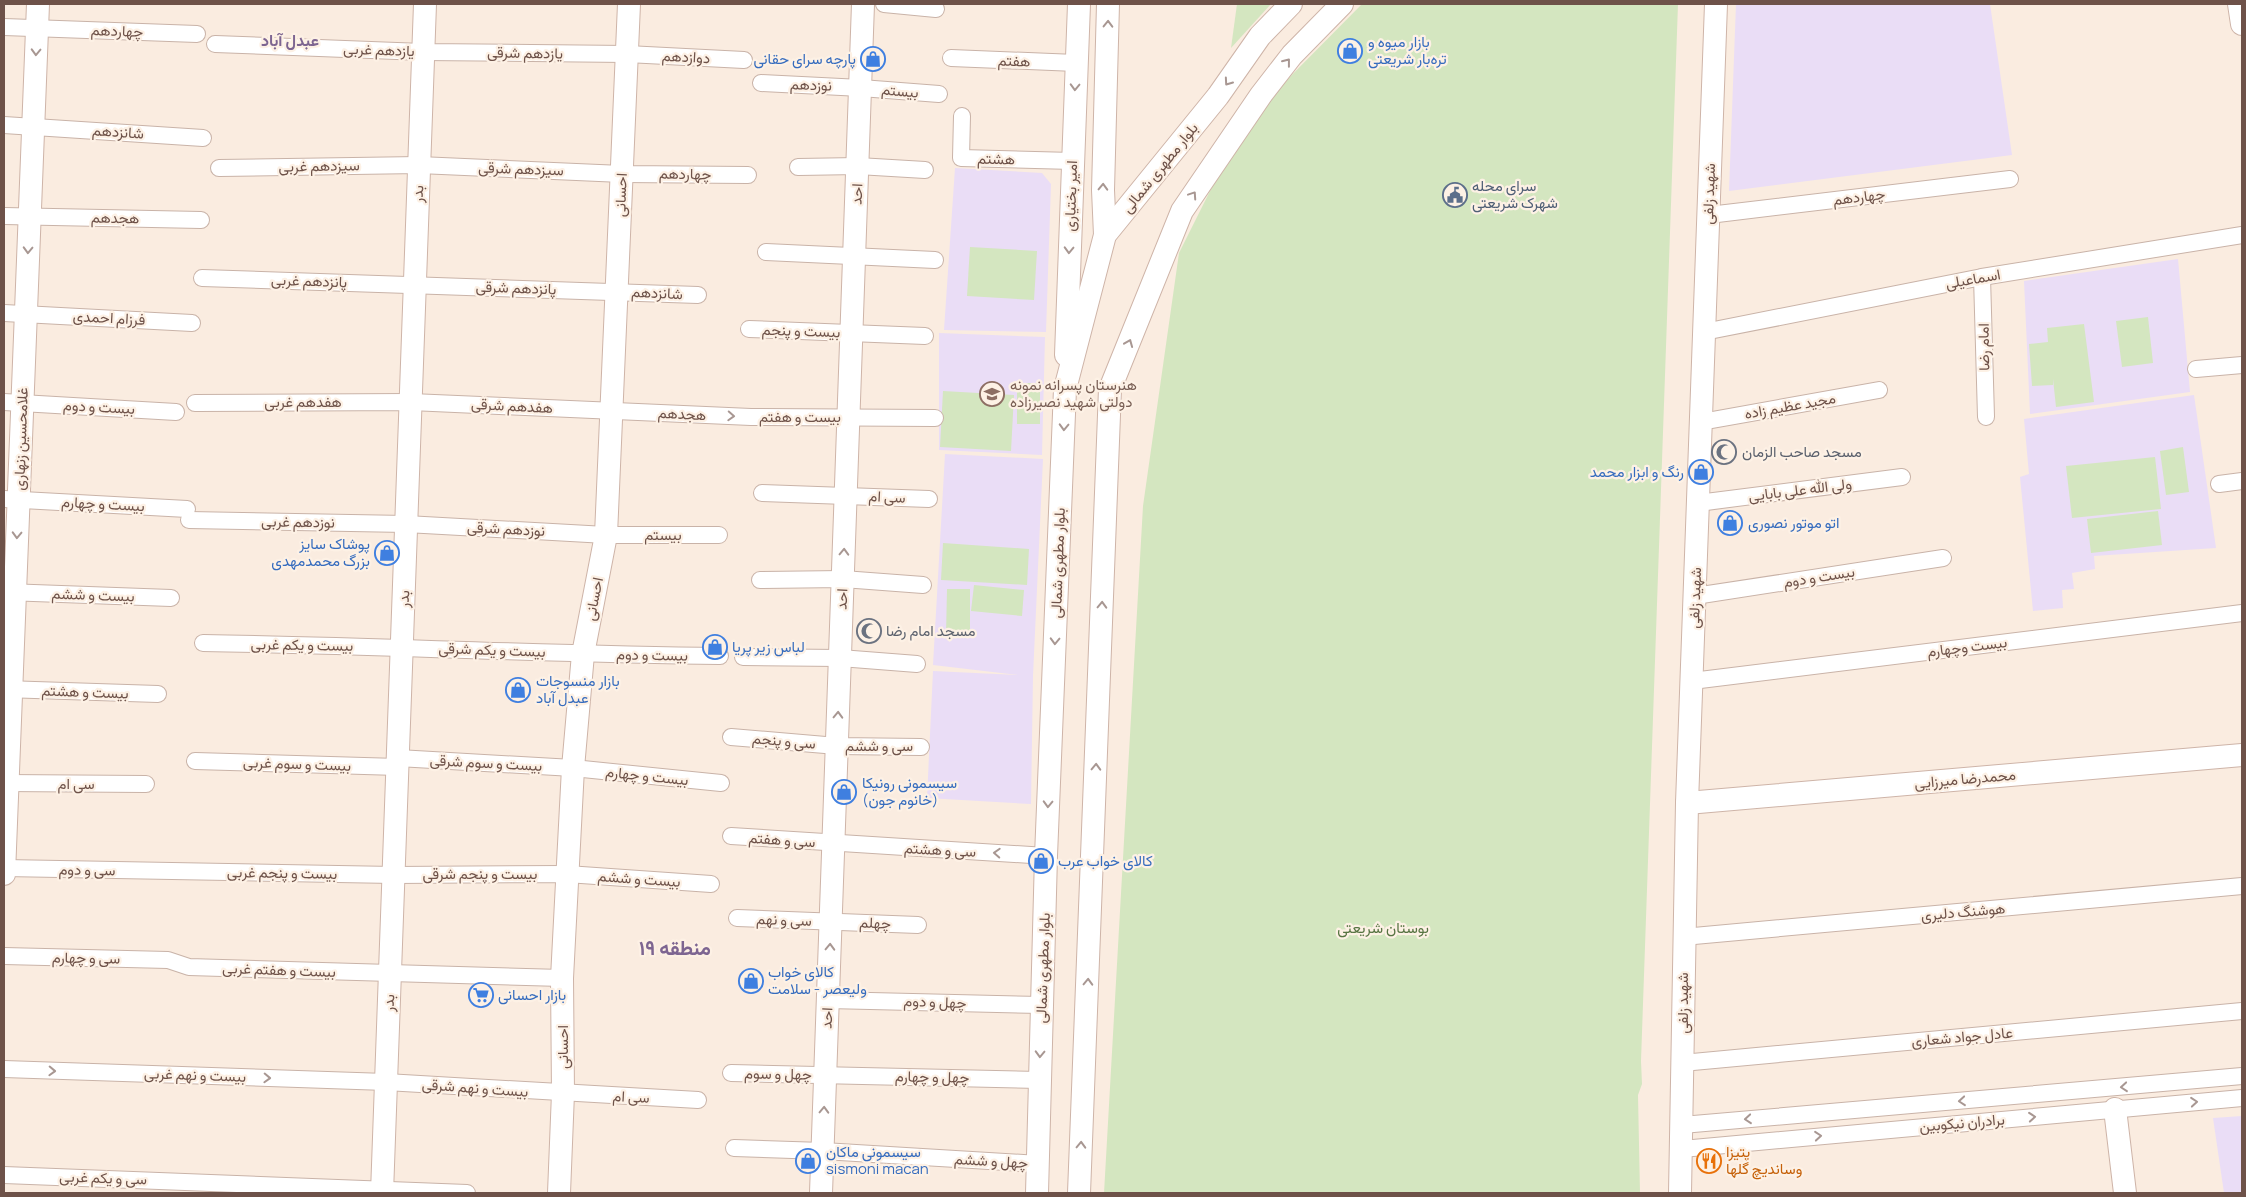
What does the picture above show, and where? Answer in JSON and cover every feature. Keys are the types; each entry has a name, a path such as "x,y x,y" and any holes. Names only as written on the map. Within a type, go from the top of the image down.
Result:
{"street":[{"name":"غلامحسین زنهاری","path":"4,874 15,314 29,217 38,4"},
{"name":"بدر","path":"382,1191 425,4"},
{"name":"احسانی","path":"560,1193 564,1093 562,978 573,768 583,654 606,535 629,4"},
{"name":"احد","path":"821,1193 864,4"},
{"path":"884,4 936,9"},
{"name":"امیر بختیاری","path":"1066,389 1066,334 1079,4"},
{"name":"امیر بختیاری","path":"1105,236 1102,190 1108,4"},
{"name":"بلوار مطهری شمالی","path":"1037,1193 1046,856 1066,389 1105,236 1218,96 1260,36 1291,4"},
{"path":"1079,1193 1110,389 1182,211 1261,95 1292,56 1342,4"},
{"name":"شهید زلفی","path":"1680,1193 1683,937 1687,803 1716,4"},
{"path":"2239,4 2242,24"},
{"name":"چهاردهم","path":"4,27 197,34"},
{"name":"یازدهم غربی","path":"216,44 423,52"},
{"name":"یازدهم شرقی","path":"423,52 627,54"},
{"name":"دوازدهم","path":"627,54 744,60"},
{"name":"هفتم","path":"951,58 1076,63"},
{"name":"نوزدهم","path":"761,83 861,88"},
{"name":"بیستم","path":"861,88 939,94"},
{"name":"هشتم","path":"962,116 961,158 1072,161"},
{"name":"شانزدهم","path":"4,125 203,138"},
{"name":"سیزدهم غربی","path":"219,168 419,165"},
{"name":"سیزدهم شرقی","path":"419,165 622,174"},
{"path":"798,166 858,166 925,170"},
{"name":"چهاردهم","path":"622,174 748,175"},
{"name":"چهاردهم","path":"1709,215 2010,179"},
{"name":"هجدهم","path":"4,216 201,220"},
{"name":"اسماعیلی","path":"1704,332 1982,277 2242,235"},
{"path":"766,252 935,260"},
{"name":"امام رضا","path":"1982,277 1986,417"},
{"name":"پانزدهم غربی","path":"202,278 415,284"},
{"name":"پانزدهم شرقی","path":"415,284 617,291"},
{"name":"شانزدهم","path":"617,291 698,295"},
{"name":"فرزام احمدی","path":"15,314 192,323"},
{"name":"بیست و پنجم","path":"749,329 852,332"},
{"path":"852,332 925,336"},
{"path":"2196,370 2242,365"},
{"name":"مجید عظیم زاده","path":"1701,422 1879,390"},
{"name":"بیست و دوم","path":"13,402 176,412"},
{"name":"هفدهم غربی","path":"195,403 411,402"},
{"name":"هفدهم شرقی","path":"411,402 612,411"},
{"name":"هجدهم","path":"612,411 752,417"},
{"name":"بیست و هفتم","path":"752,417 849,418"},
{"path":"849,418 934,418"},
{"name":"ولی الله علی‌ بابایی","path":"1698,504 1902,477"},
{"path":"2219,484 2242,481"},
{"name":"سی ام","path":"762,493 929,499"},
{"name":"بیست و چهارم","path":"11,499 188,515"},
{"name":"نوزدهم غربی","path":"188,515 406,524"},
{"name":"نوزدهم شرقی","path":"406,524 606,535"},
{"name":"بیستم","path":"606,535 720,535"},
{"name":"بیست و دوم","path":"1695,596 1943,558"},
{"path":"760,580 843,579 923,585"},
{"name":"بیست و ششم","path":"9,592 171,598"},
{"name":"بیست وچهارم","path":"1692,680 2242,613"},
{"name":"بیست و یکم غربی","path":"203,644 402,647"},
{"name":"بیست و یکم شرقی","path":"402,647 583,654"},
{"name":"بیست و دوم","path":"583,654 720,656"},
{"path":"743,657 840,658 917,664"},
{"name":"بیست و هشتم","path":"7,689 158,694"},
{"name":"سی و پنجم","path":"731,736 837,746"},
{"name":"سی و ششم","path":"837,746 921,747"},
{"name":"محمدرضا میرزایی","path":"1687,803 2242,754"},
{"name":"بیست و سوم غربی","path":"195,761 398,762"},
{"name":"بیست و سوم شرقی","path":"398,762 573,768"},
{"name":"بیست و چهارم","path":"573,768 721,784"},
{"name":"سی ام","path":"6,783 146,784"},
{"name":"سی و هفتم","path":"731,836 834,843"},
{"name":"سی و هشتم","path":"834,843 1046,856"},
{"name":"سی و دوم","path":"4,868 170,871"},
{"name":"بیست و پنجم غربی","path":"170,871 394,874"},
{"name":"بیست و پنجم شرقی","path":"394,874 567,874"},
{"name":"بیست و ششم","path":"567,874 711,884"},
{"name":"هوشنگ دلیری","path":"1683,937 2242,886"},
{"name":"سی و نهم","path":"737,918 831,921"},
{"name":"چهلم","path":"831,921 918,925"},
{"name":"سی و چهارم","path":"4,956 168,960"},
{"name":"بیست و هفتم غربی","path":"168,960 189,968 562,978"},
{"name":"چهل و دوم","path":"828,1000 1042,1005"},
{"name":"عادل جواد شعاری","path":"1682,1063 2242,1011"},
{"name":"بیست و نهم غربی","path":"4,1069 386,1082"},
{"name":"چهل و سوم","path":"731,1073 825,1074"},
{"name":"چهل و چهارم","path":"825,1074 1039,1080"},
{"name":"برادران نیکوبین","path":"1682,1125 2242,1076"},
{"name":"بیست و نهم شرقی","path":"386,1082 564,1093"},
{"name":"سی ام","path":"564,1093 698,1100"},
{"name":"برادران نیکوبین","path":"1682,1149 2242,1098"},
{"path":"2115,1109 2125,1193"},
{"name":"چهل و ششم","path":"734,1148 823,1151 1038,1164"},
{"name":"سی و یکم غربی","path":"4,1175 467,1193"}],"shaded area":[{"path":"1736,4 1990,4 2012,155 1729,191"},
{"path":"955,168 1042,173 1051,184 1046,332 944,330"},
{"path":"2178,259 2190,392 2030,414 2024,281"},
{"name":"هنرستان پسرانه نمونه دولتی شهید نصیرزاده","path":"939,333 1045,337 1042,455 939,450"},
{"path":"2194,395 2216,548 2094,556 2095,569 2072,573 2074,589 2062,590 2063,608 2033,611 2020,477 2029,474 2024,419"},
{"path":"945,454 1043,459 1033,676 1031,804 927,798 933,671 1019,675 933,665"},
{"path":"2242,1116 2242,1193 2224,1193 2213,1118"}],"green space":[{"path":"1237,4 1271,4 1231,48"},
{"name":"بوستان شریعتی","path":"1362,4 1678,4 1641,1061 1642,1084 1638,1095 1640,1193 1104,1193 1143,506 1179,253 1239,133 1266,101"},
{"path":"970,247 1037,251 1034,300 967,296"},
{"path":"2148,317 2153,363 2122,367 2116,321"},
{"path":"2084,324 2094,402 2056,407 2053,379 2053,385 2032,386 2029,344 2048,342 2047,328"},
{"path":"1017,383 1040,383 1040,424 1017,424"},
{"path":"943,391 1014,395 1011,451 940,447"},
{"path":"2183,447 2189,492 2166,495 2160,451"},
{"path":"2155,457 2161,509 2072,518 2066,466"},
{"path":"2158,511 2162,545 2091,553 2087,519"},
{"path":"943,543 1029,549 1027,585 941,580"},
{"path":"974,585 1024,590 1022,616 971,611"},
{"path":"947,589 970,589 970,635 946,635"}],"place":[{"name":"بازار میوه و تره‌بار شریعتی","path":"1350,51"},
{"name":"پارچه سرای حقانی","path":"873,59"},
{"name":"سرای محله شهرک شریعتی","path":"1455,195"},
{"name":"هنرستان پسرانه نمونه دولتی شهید نصیرزاده","path":"992,394"},
{"name":"مسجد صاحب الزمان","path":"1724,452"},
{"name":"رنگ و ابزار محمد","path":"1701,472"},
{"name":"اتو موتور نصوری","path":"1730,523"},
{"name":"پوشاک سایز بزرگ محمدمهدی","path":"387,553"},
{"name":"مسجد امام رضا","path":"869,631"},
{"name":"لباس زیر پریا","path":"715,647"},
{"name":"بازار منسوجات عبدل آباد","path":"518,690"},
{"name":"سیسمونی رونیکا (خانوم جون)","path":"844,792"},
{"name":"کالای خواب عرب","path":"1041,861"},
{"name":"کالای خواب ولیعصر - سلامت","path":"751,981"},
{"name":"بازار احسانی","path":"481,995"},
{"name":"سیسمونی ماکان sismoni macan","path":"808,1161"},
{"name":"پتیزا وساندیچ گلها","path":"1709,1161"}],"district":[{"name":"عبدل آباد","path":"290,40"},
{"name":"منطقه ۱۹","path":"675,948"}]}
